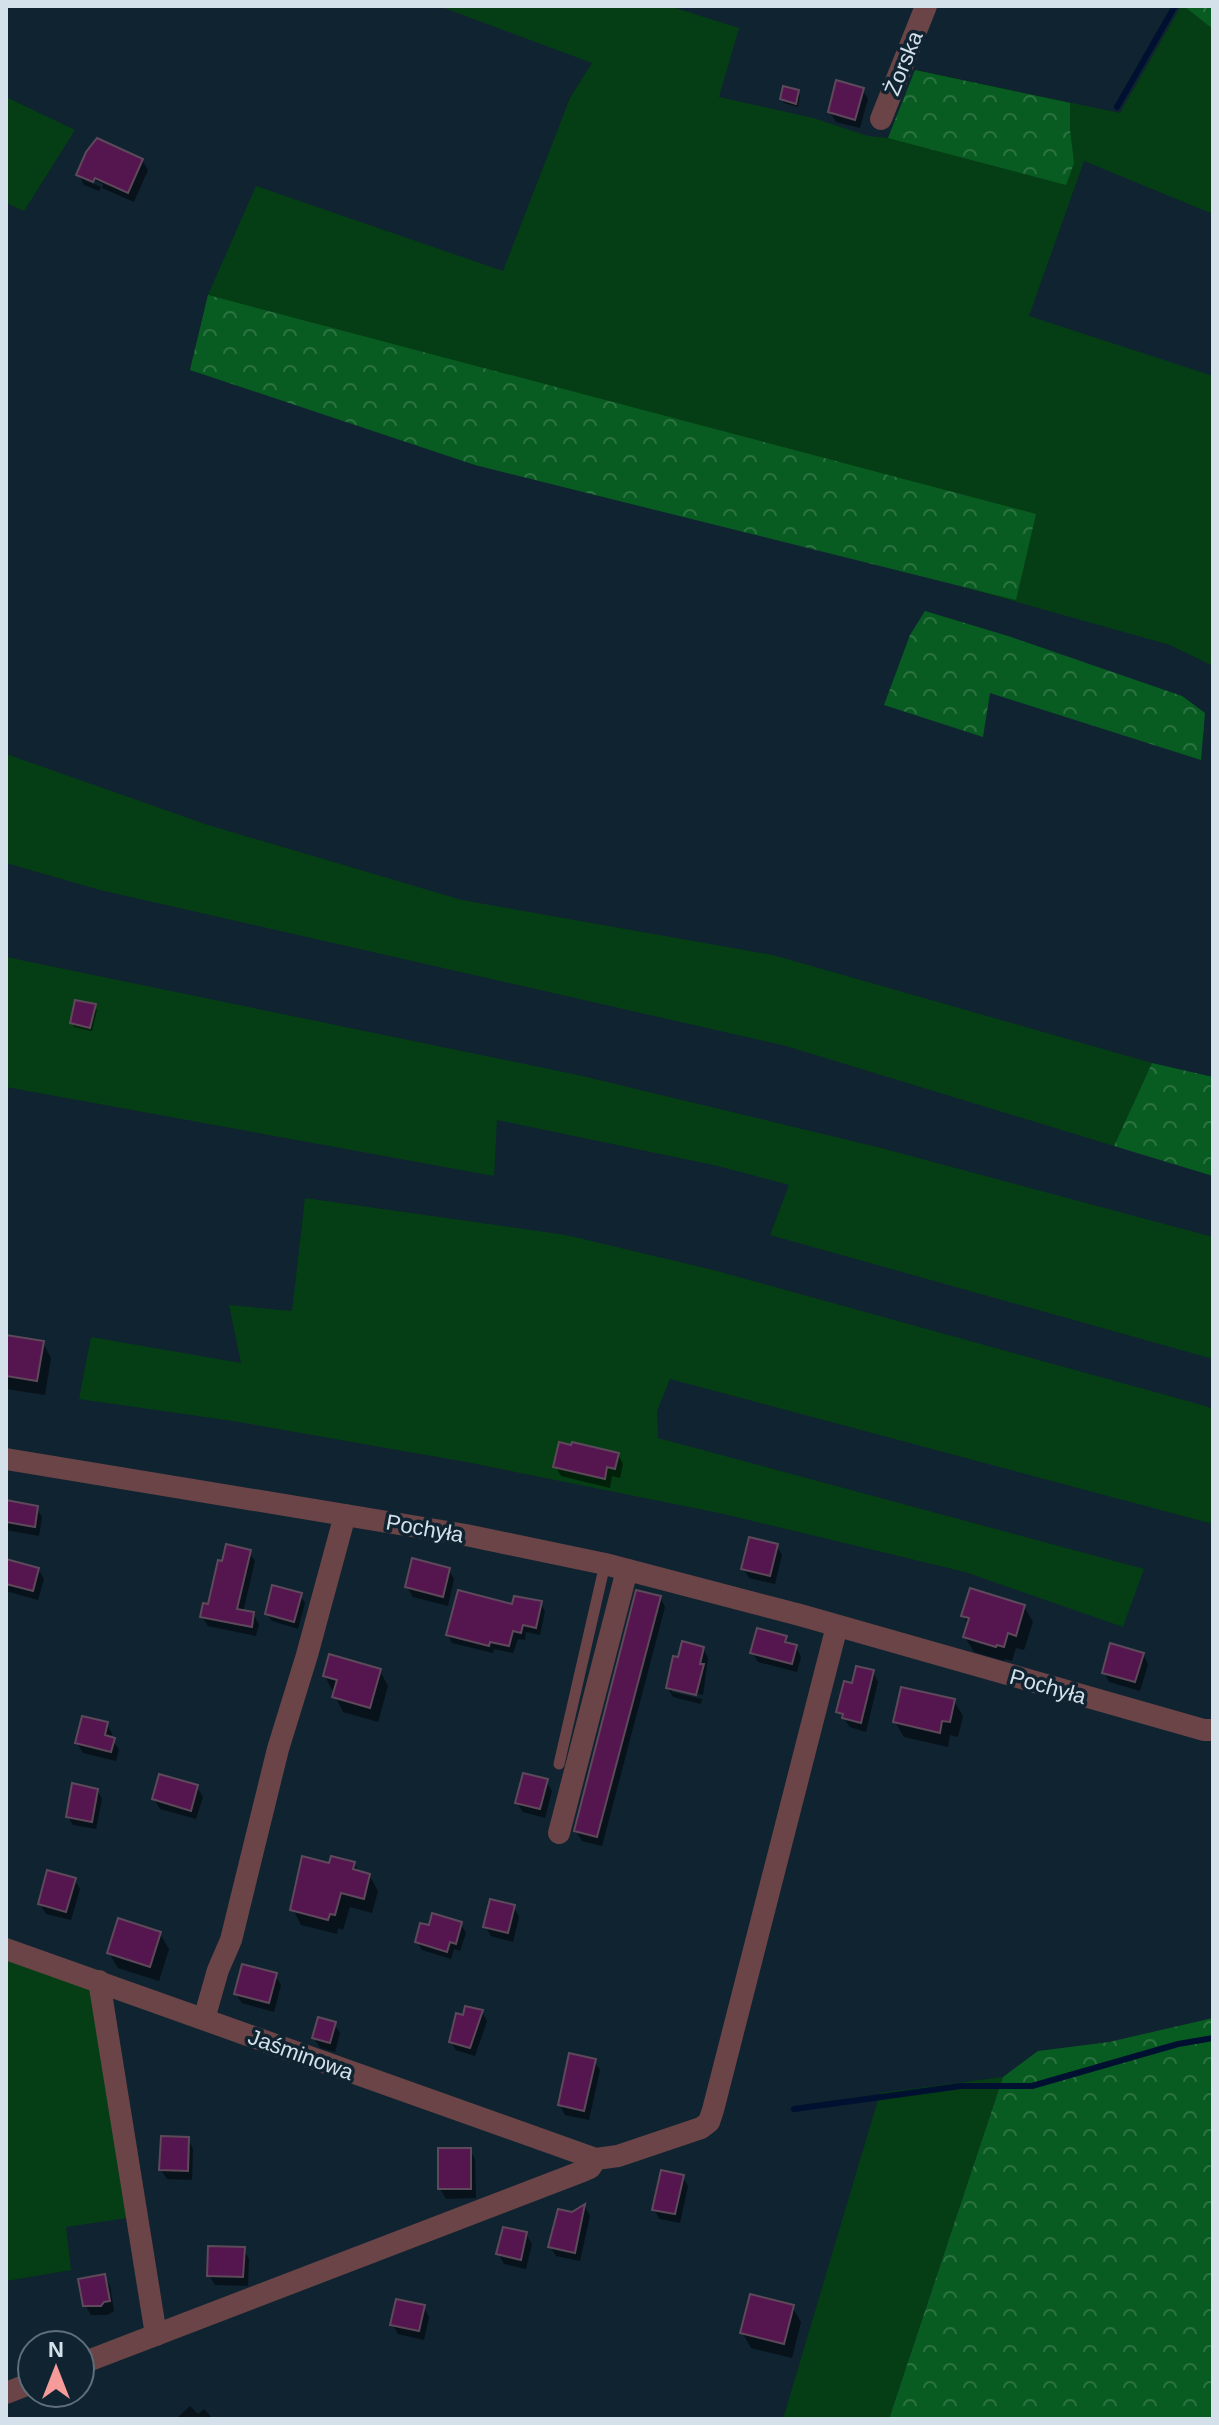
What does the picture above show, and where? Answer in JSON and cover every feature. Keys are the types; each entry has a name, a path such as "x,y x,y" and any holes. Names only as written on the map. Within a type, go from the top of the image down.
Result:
{"street":[{"name":"Żorska","path":"881,119 926,6"},
{"name":"Pochyła","path":"6,1459 466,1535 616,1567 1213,1730"},
{"path":"204,2019 218,1970 231,1940 278,1749 345,1515"},
{"path":"559,1833 616,1567"},
{"path":"96,2358 583,2171 590,2168 596,2159 618,2156 701,2128 709,2122 837,1626"},
{"name":"Jaśminowa","path":"6,1949 596,2159"},
{"path":"99,1981 156,2335"}],"lane":[{"path":"559,1764 616,1567"}],"green space":[{"path":"439,6 669,6 739,28 719,97 813,118 868,136 888,138 915,70 1120,113 1181,6 1213,6 1213,214 1084,161 1029,316 1213,376 1213,666 1170,645 190,370 208,295 256,186 503,271 570,98 592,63"},
{"path":"1184,6 1213,6 1213,29"},
{"path":"915,70 1070,103 1074,163 1066,185 888,138"},
{"path":"6,97 75,130 24,211 6,203"},
{"path":"208,295 1036,514 1016,600 475,465 190,370"},
{"path":"925,611 1182,696 1205,713 1201,760 990,693 983,737 884,705 910,635"},
{"path":"6,754 208,825 462,900 773,955 1152,1063 1114,1146 786,1046 100,890 6,863"},
{"path":"6,957 578,1075 881,1148 1213,1237 1213,1359 770,1235 789,1185 718,1166 497,1120 494,1176 6,1087"},
{"path":"1152,1063 1213,1077 1213,1176 1114,1146"},
{"path":"305,1198 566,1235 713,1270 1202,1405 1213,1409 1213,1524 670,1379 657,1411 658,1438 1144,1569 1123,1627 965,1572 724,1514 466,1462 233,1421 79,1399 91,1337 241,1363 229,1305 292,1311"},
{"path":"6,1953 95,1984 127,2218 66,2227 71,2270 6,2281"},
{"path":"1213,2018 1213,2419 889,2419 1003,2077 1038,2051 1109,2042"},
{"path":"1003,2077 889,2419 783,2419 880,2093"}],"building":[{"path":"836,80 864,88 855,120 828,112"},
{"path":"783,86 799,90 796,104 780,99"},
{"path":"97,138 143,159 128,193 95,178 93,182 76,175 86,152"},
{"path":"75,1000 96,1004 90,1028 70,1023"},
{"path":"6,1335 44,1341 37,1381 6,1376"},
{"path":"559,1442 619,1453 615,1469 607,1467 605,1479 553,1467"},
{"path":"6,1500 38,1506 35,1527 6,1522"},
{"path":"749,1537 778,1544 770,1576 741,1569"},
{"path":"226,1544 251,1550 237,1609 254,1612 252,1627 200,1617 203,1603 208,1604 218,1560 222,1561"},
{"path":"412,1558 450,1568 443,1597 405,1587"},
{"path":"6,1559 39,1568 33,1591 6,1584"},
{"path":"272,1585 302,1593 294,1622 265,1614"},
{"path":"970,1588 1025,1605 1016,1636 1008,1633 1004,1647 963,1637 969,1618 961,1616"},
{"path":"458,1590 512,1604 514,1596 542,1601 536,1628 523,1625 521,1633 513,1631 509,1646 490,1642 489,1646 446,1635"},
{"path":"636,1590 661,1596 597,1837 574,1831"},
{"path":"757,1628 787,1636 785,1642 797,1645 792,1664 750,1653"},
{"path":"682,1641 704,1647 700,1664 704,1664 696,1695 666,1688 673,1656 678,1657"},
{"path":"1110,1643 1144,1653 1135,1682 1102,1673"},
{"path":"329,1654 381,1669 370,1708 332,1697 337,1680 323,1676"},
{"path":"856,1666 874,1670 861,1723 842,1718 843,1714 836,1712 844,1681 852,1683"},
{"path":"901,1687 955,1699 950,1722 942,1721 940,1733 893,1722"},
{"path":"82,1716 108,1722 105,1735 115,1738 111,1752 75,1743"},
{"path":"523,1773 548,1779 540,1809 515,1803"},
{"path":"159,1774 198,1785 191,1811 152,1799"},
{"path":"72,1783 98,1789 92,1822 66,1817"},
{"path":"302,1856 329,1863 331,1856 355,1862 353,1869 370,1874 364,1899 341,1893 335,1915 330,1914 328,1920 290,1910"},
{"path":"47,1870 76,1878 66,1912 38,1904"},
{"path":"490,1899 515,1905 508,1933 483,1927"},
{"path":"432,1913 462,1922 456,1944 450,1942 447,1952 415,1942 420,1923 429,1925"},
{"path":"118,1918 161,1932 150,1967 107,1953"},
{"path":"242,1964 277,1973 269,2003 234,1994"},
{"path":"465,2006 483,2010 470,2048 449,2042 456,2013 463,2015"},
{"path":"318,2017 336,2022 330,2043 312,2038"},
{"path":"569,2053 596,2059 584,2111 558,2105"},
{"path":"161,2136 189,2137 188,2171 159,2170"},
{"path":"438,2148 471,2148 471,2189 438,2189"},
{"path":"661,2170 684,2175 675,2214 652,2210"},
{"path":"585,2204 575,2253 548,2247 558,2209 572,2212"},
{"path":"503,2227 527,2232 521,2260 496,2254"},
{"path":"208,2246 245,2247 243,2277 207,2276"},
{"path":"105,2274 110,2301 101,2306 83,2306 78,2279"},
{"path":"750,2294 794,2305 784,2344 740,2333"},
{"path":"396,2299 425,2305 419,2331 390,2325"}],"waterway":[{"path":"1117,107 1175,6"},
{"path":"794,2109 961,2086 1032,2086 1178,2044 1213,2038"}]}
